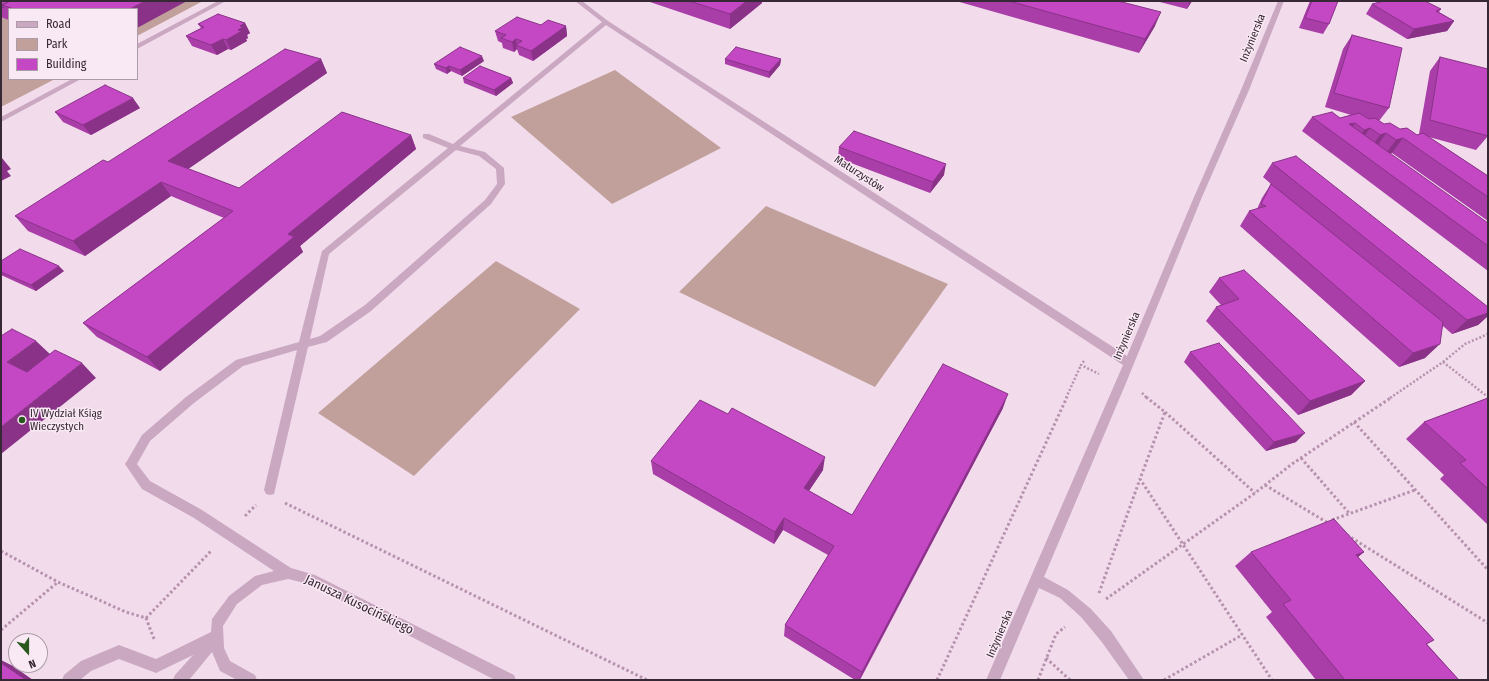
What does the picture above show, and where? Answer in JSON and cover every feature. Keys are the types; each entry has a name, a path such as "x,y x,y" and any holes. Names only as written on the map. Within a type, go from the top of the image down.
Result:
{"street":[{"path":"138,46 223,1"},
{"name":"Maturzystów","path":"578,1 606,22 1129,363"},
{"name":"Inżynierska","path":"993,680 1121,383 1281,1"},
{"path":"268,492 325,253 606,22"},
{"path":"1,120 75,80"},
{"path":"288,573 228,533 146,485 131,464 146,438 190,400 240,363 323,339 368,308 488,202 501,184 500,168 482,154 426,136"},
{"name":"Janusza Kusocińskiego","path":"250,680 225,666 217,648 217,624 234,600 259,580 288,573 311,579 509,680"},
{"path":"1036,580 1064,594 1090,610 1106,636 1137,680"},
{"path":"69,680 86,666 119,652 156,666 217,636"},
{"path":"180,680 217,636"}],"path":[{"path":"1038,680 1056,634 1255,493 1301,458 1443,362 1465,344 1488,334"},
{"path":"937,680 1081,365 1098,343"},
{"path":"1443,362 1488,397"},
{"path":"1081,365 1144,394 1255,493"},
{"path":"1090,610 1165,412"},
{"path":"1354,422 1488,570"},
{"path":"1301,458 1350,513"},
{"path":"1140,479 1272,680"},
{"path":"1265,485 1332,526"},
{"path":"1326,522 1415,490"},
{"path":"146,618 268,492 647,680"},
{"path":"1345,533 1488,623"},
{"path":"1,551 58,582 126,612 146,618"},
{"path":"1,630 58,582"},
{"path":"146,618 163,662"},
{"path":"1164,680 1242,635"},
{"path":"1046,658 1070,680"}],"green space":[{"path":"1,1 203,1 138,35 138,8 8,8 8,80 53,80 1,107"},
{"path":"615,70 721,148 612,204 511,117"},
{"path":"766,206 948,284 875,387 679,292"},
{"path":"496,261 580,309 414,476 318,413"}],"building":[{"path":"1,1 10,1 2,5 4,8 1,7"},
{"path":"10,1 145,1 132,8 11,8 2,5"},
{"path":"689,1 747,1 730,14"},
{"path":"1009,1 1118,1 1161,12 1145,39"},
{"path":"1312,1 1338,1 1329,24 1305,18"},
{"path":"1384,1 1425,1 1441,9 1436,11 1454,21 1414,29 1372,4"},
{"path":"218,14 245,23 240,26 243,27 238,30 242,31 226,40 223,39 211,45 186,36 204,27 198,24"},
{"path":"517,17 541,25 548,20 566,26 531,51 516,45 522,41 516,39 512,42 501,38 506,35 495,31"},
{"path":"1352,35 1402,48 1389,108 1334,93"},
{"path":"460,47 482,56 460,70 449,66 446,68 434,64"},
{"path":"736,47 781,59 769,72 725,59"},
{"path":"285,49 321,59 168,161 239,188 342,112 411,135 288,234 294,237 147,357 83,323 233,211 161,182 73,241 15,216 103,160 108,162"},
{"path":"1440,57 1488,69 1488,136 1430,120"},
{"path":"480,66 511,78 494,90 463,78"},
{"path":"105,85 133,98 83,125 55,112"},
{"path":"1332,112 1340,118 1359,113 1369,119 1375,118 1384,124 1390,123 1400,129 1407,128 1417,135 1423,133 1488,176 1488,197 1403,138 1396,140 1386,133 1380,135 1370,128 1364,130 1355,123 1349,124 1488,223 1488,246 1312,117"},
{"path":"854,131 946,164 933,182 839,147"},
{"path":"1296,156 1488,307 1488,313 1467,320 1272,163"},
{"path":"1271,184 1443,322 1440,344 1413,353 1249,211 1266,206 1261,204"},
{"path":"20,249 59,266 31,285 1,272 1,261"},
{"path":"1244,270 1365,381 1310,401 1216,307 1239,299 1219,278"},
{"path":"12,329 36,341 7,362 27,372 55,350 82,363 1,427 1,336"},
{"path":"1219,343 1305,433 1274,442 1190,352"},
{"path":"943,364 1008,394 862,672 785,625 834,546 784,518 775,532 651,461 700,400 728,414 732,408 825,457 804,488 852,515"},
{"path":"1488,398 1488,489 1460,463 1466,460 1424,422"},
{"path":"1334,519 1364,552 1356,555 1434,640 1426,644 1459,680 1345,680 1283,604 1291,600 1251,552"},
{"path":"1,663 8,668 8,673 16,673 26,680 1,680"}],"place":[{"name":"IV Wydział Kśiąg Wieczystych","path":"22,420"}]}
